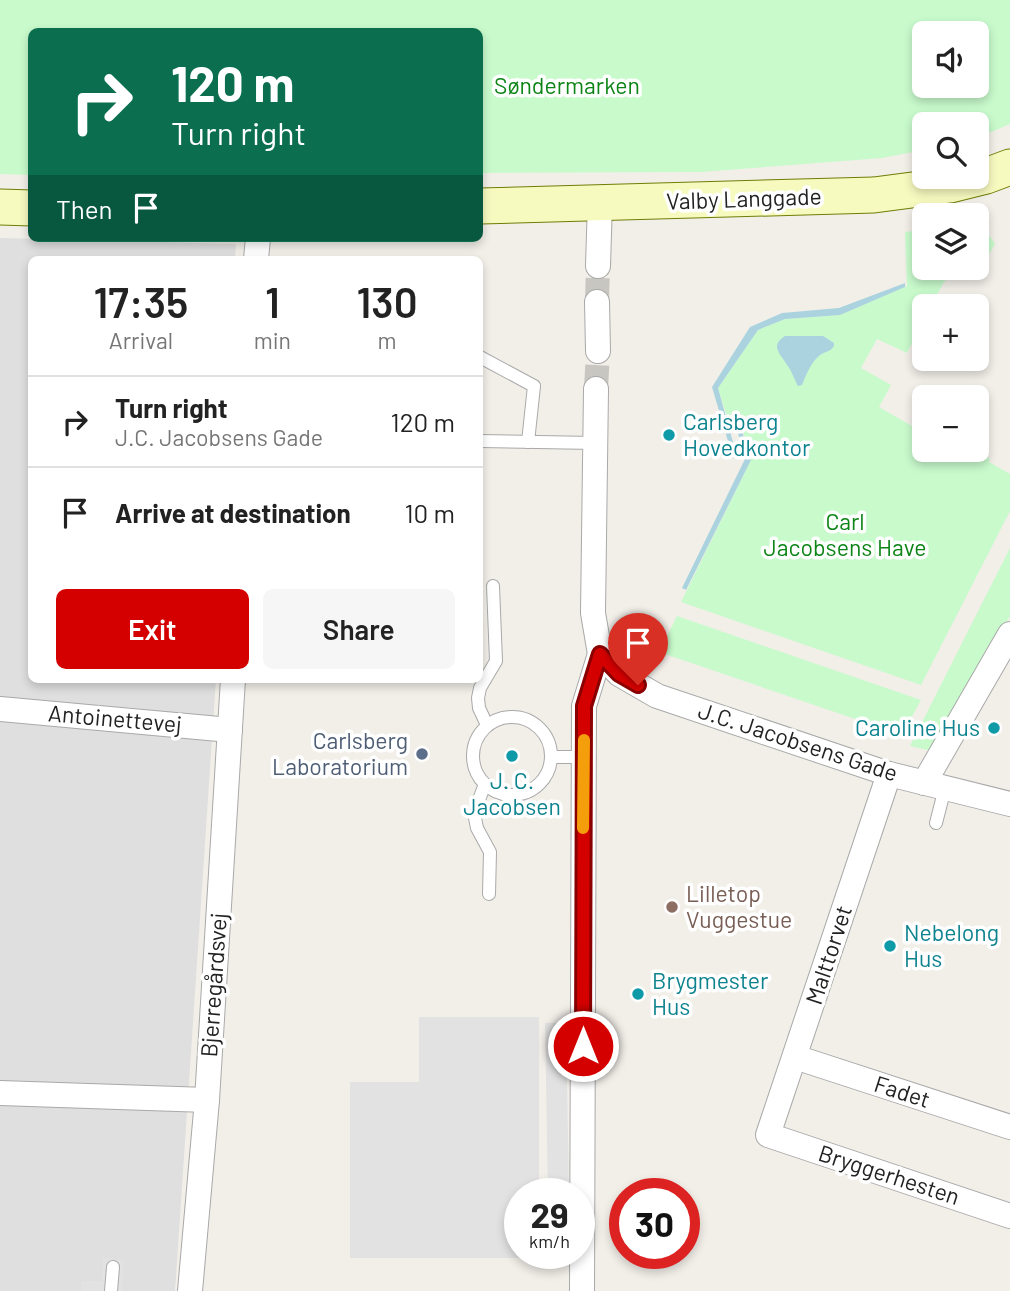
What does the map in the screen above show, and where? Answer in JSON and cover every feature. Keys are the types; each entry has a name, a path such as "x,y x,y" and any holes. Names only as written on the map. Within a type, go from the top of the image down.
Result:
{"street":[{"name":"Valby Langgade","path":"483,206 874,195 950,185 1009,172"},
{"path":"598,266 600,202"},
{"path":"0,207 28,208"},
{"path":"597,302 597,351"},
{"path":"582,1291 584,706 600,654 593,613 596,389"},
{"path":"934,785 1010,635"},
{"name":"J.C. Jacobsens Gade","path":"600,654 619,674 657,696 889,774 1010,804"},
{"name":"Bjerregårdsvej","path":"190,1291 207,1100 233,683"},
{"name":"Antoinettevej","path":"0,709 230,730"},
{"name":"Malttorvet","path":"768,1135 889,774"},
{"name":"Fadet","path":"794,1057 1010,1127"},
{"path":"0,1093 207,1100"},
{"name":"Bryggerhesten","path":"768,1135 1010,1216"}],"lane":[{"path":"483,359 534,386 528,442"},
{"path":"483,441 595,443"},
{"path":"483,683 496,661 493,586"},
{"path":"483,683 478,698 479,708 487,725"},
{"path":"507,717 518,717 529,720 545,735 551,757 544,778 536,786 527,792 505,794 494,791 478,776 472,754 479,733 487,725 507,717"},
{"path":"551,757 584,757"},
{"path":"485,784 475,818 477,828 490,852 489,894"},
{"path":"934,785 936,823"},
{"path":"111,1291 113,1267"}],"shaded area":[{"path":"0,238 28,239 28,242 236,244 235,256 28,256 28,683 216,683 175,1291 0,1291"},
{"path":"419,1017 539,1017 539,1178 504,1178 504,1258 350,1258 350,1082 419,1082"},
{"path":"545,1023 566,1023 569,1178 548,1178"},
{"path":"103,1258 124,1260 122,1291 81,1291 82,1281 102,1281"}],"green space":[{"name":"Søndermarken","path":"0,0 1010,0 1010,124 989,133 989,112 912,112 912,152 882,158 701,172 483,173 483,28 28,28 28,175 0,174"},
{"name":"Carl Jacobsens Have","path":"912,231 912,280 946,280 938,294 912,294 912,343 907,353 877,339 861,368 891,385 879,407 912,426 912,462 989,462 1010,474 1010,511 921,685 681,602 751,460 742,427 731,430 718,388 758,330 785,319 840,315 907,286 905,232"},
{"name":"Carl Jacobsens Have","path":"989,235 995,244 989,254"},
{"path":"1010,548 1010,616 932,751 910,746"},
{"path":"677,616 921,700 902,735 659,652"}],"water":[{"path":"905,283 905,287 840,315 785,319 758,330 718,388 737,457 733,458 712,387 750,327 782,313 839,308"},
{"path":"785,336 823,336 834,343 831,349 814,361 802,385 798,386 778,350 778,343"},
{"path":"741,428 751,460 686,590 682,588 745,459 737,429"}],"tunnel":[{"path":"597,302 598,266"},
{"path":"596,389 598,351"}],"slow traffic":[{"path":"583,828 584,740"}],"place":[{"name":"Carlsberg Hovedkontor","path":"669,435"},
{"name":"Caroline Hus","path":"994,728"},
{"name":"Carlsberg Laboratorium","path":"422,754"},
{"name":"J. C. Jacobsen","path":"512,756"},
{"name":"Lilletop Vuggestue","path":"672,907"},
{"name":"Nebelong Hus","path":"890,946"},
{"name":"Brygmester Hus","path":"638,994"}],"route":[{"path":"583,1046 584,706 600,654 619,674 638,685"}]}
